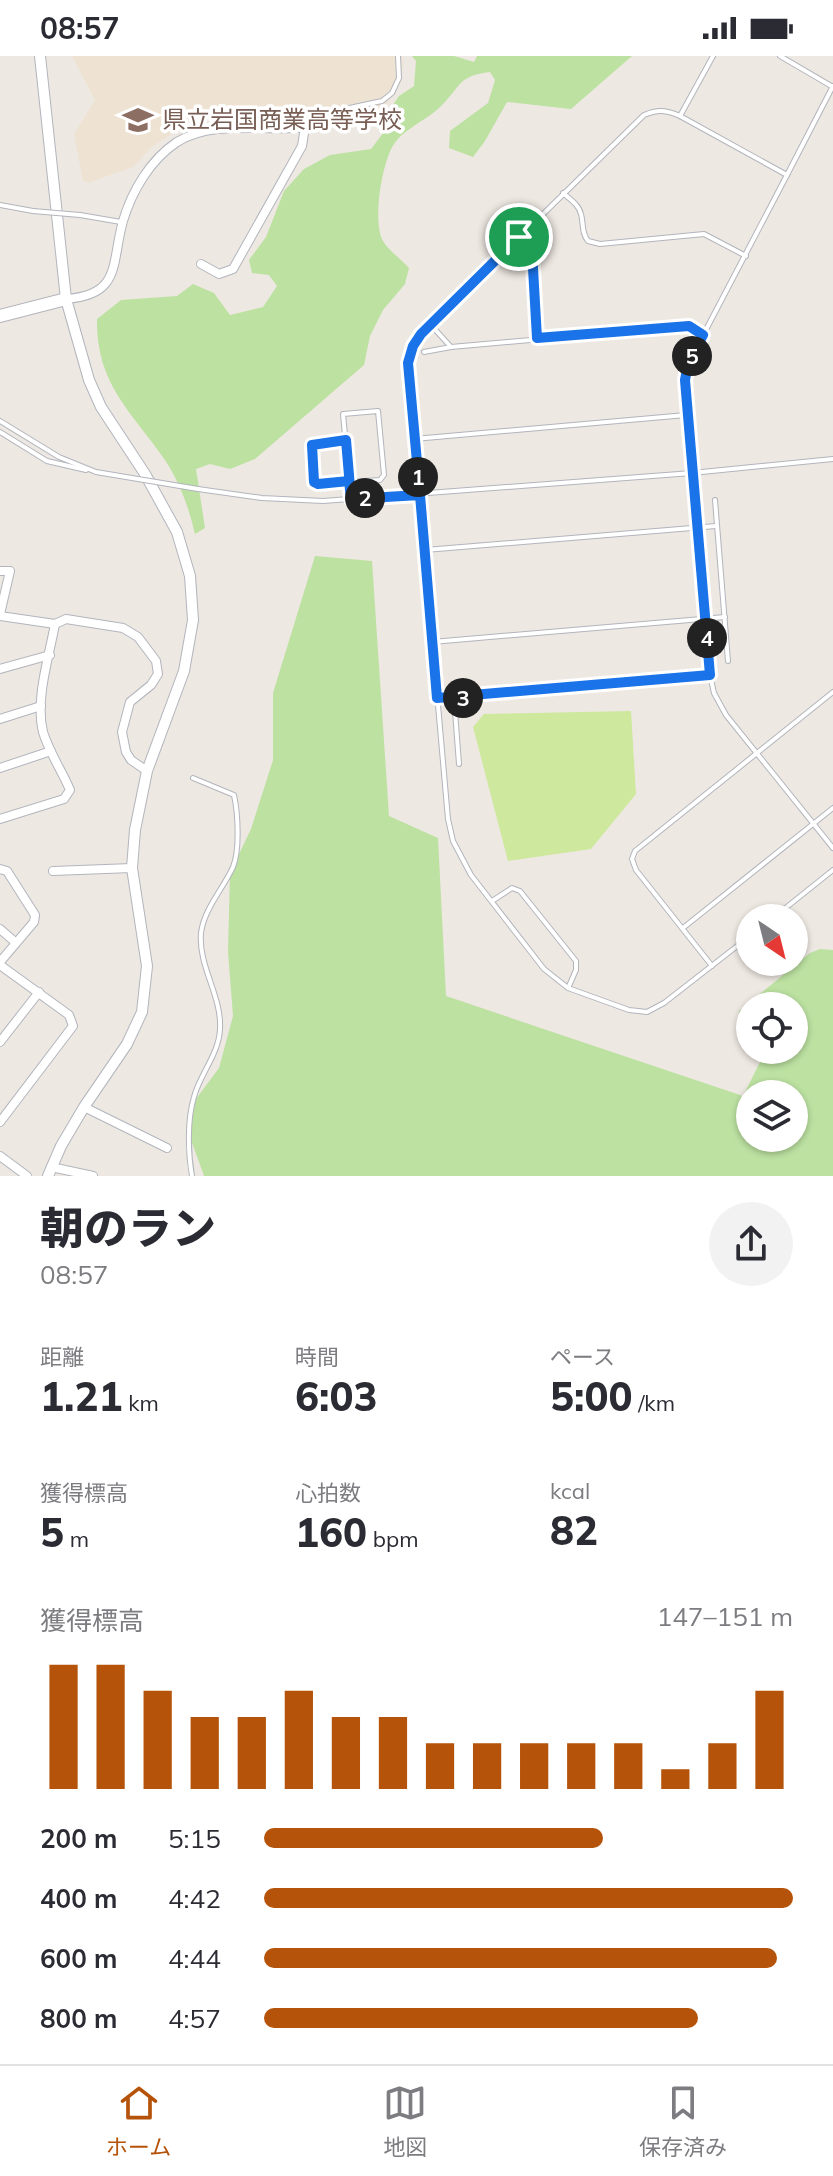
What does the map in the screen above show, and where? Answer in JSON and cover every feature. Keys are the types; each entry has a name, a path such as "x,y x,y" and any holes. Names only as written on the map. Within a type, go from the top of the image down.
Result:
{"main road":[{"path":"0,316 66,299"}],"street":[{"path":"40,56 66,299 89,380 119,438 145,474 168,515 185,554 193,620 188,656 147,771 135,830 132,868 147,966 142,1012 127,1044 84,1107 50,1171 93,1176"},
{"path":"66,299 83,298 99,291 110,279 123,222 136,190 163,153 179,141 194,134 218,130 315,125"},
{"path":"201,264 219,274 233,269 302,146 305,127"},
{"path":"0,571 10,571 0,615 55,624 66,619 123,628 138,637 156,661 155,680 130,702 122,732 131,760 147,771"},
{"path":"0,819 64,799 70,790 44,736 41,706 55,624"},
{"path":"0,669 50,655"},
{"path":"0,719 41,706"},
{"path":"0,768 51,751"},
{"path":"53,871 132,868"},
{"path":"0,869 7,871 35,915 34,922 0,964 69,1015 73,1026 0,1122"},
{"path":"0,929 15,942"},
{"path":"0,1042 39,992"},
{"path":"84,1107 167,1148"},
{"path":"0,1156 22,1175"}],"lane":[{"path":"315,125 317,115 382,101 392,93 399,78 398,56"},
{"path":"680,116 713,56"},
{"path":"780,56 833,86 688,364 686,415 714,693 726,715 833,848"},
{"path":"736,947 664,1003 647,1012 629,1010 568,988 544,969 471,875 453,841 448,819 408,363 413,346 430,325 644,115 654,110 667,110 680,116 787,175"},
{"path":"563,193 576,204 581,214 583,234 588,241 600,244 704,234 746,256"},
{"path":"0,205 123,222"},
{"path":"519,237 532,251 537,338"},
{"path":"430,325 451,347"},
{"path":"424,352 537,338 689,326 703,335"},
{"path":"346,440 312,445 314,482 318,484 349,481 380,480 384,475 378,411 343,414 346,440 349,481 351,499"},
{"path":"414,439 686,415"},
{"path":"0,421 59,457 96,472"},
{"path":"0,432 47,461 96,472 262,498 323,501 833,459"},
{"path":"715,500 728,661"},
{"path":"425,550 716,526"},
{"path":"432,642 725,617"},
{"path":"437,698 710,675"},
{"path":"712,966 636,870 632,859 635,851 833,692"},
{"path":"454,698 459,764"},
{"path":"192,1176 189,1161 194,1096 209,1069 220,1032 220,1012 203,958 201,933 211,906 234,865 238,814 234,795 193,778"},
{"path":"683,928 833,808"},
{"path":"790,904 833,870"},
{"path":"492,901 506,890 512,888 520,891 576,961 576,970 568,988"}],"shaded area":[{"name":"県立岩国商業高等学校","path":"72,56 402,56 403,66 398,87 379,116 331,125 326,116 217,122 204,112 152,147 133,167 88,183 83,181 74,134 95,100"}],"green space":[{"path":"412,56 454,56 474,62 477,56 632,56 571,109 507,102 473,157 449,148 450,131 488,103 495,80 490,72 466,79 436,110 399,138 386,164 378,220 383,241 409,268 405,284 383,310 370,336 364,365 255,459 230,469 210,464 196,469 205,528 195,534 183,496 170,469 109,379 98,342 97,319 121,300 177,296 193,284 214,293 230,315 263,307 277,286 269,275 252,273 249,260 266,237 284,191 304,169 330,155 371,149 384,132 387,114 399,96 414,86 416,61"},
{"path":"315,556 372,561 389,816 438,838 446,996 736,1094 736,1152 808,1152 808,1080 751,1080 759,1064 808,1064 808,992 762,992 782,976 808,976 808,955 820,949 833,950 833,1176 204,1176 189,1134 196,1099 219,1068 233,1016 228,952 230,873 251,829 273,760 273,693"},
{"path":"631,711 636,794 591,849 508,861 473,727 484,714"}],"place":[{"name":"県立岩国商業高等学校","path":"138,120"}],"route":[{"path":"519,237 421,334 413,346 408,363 420,495 351,499 349,481 314,482 312,445 346,440 351,499 420,495 437,698 710,675 685,380 688,364 703,335 689,326 537,338 532,251 519,237"}]}
